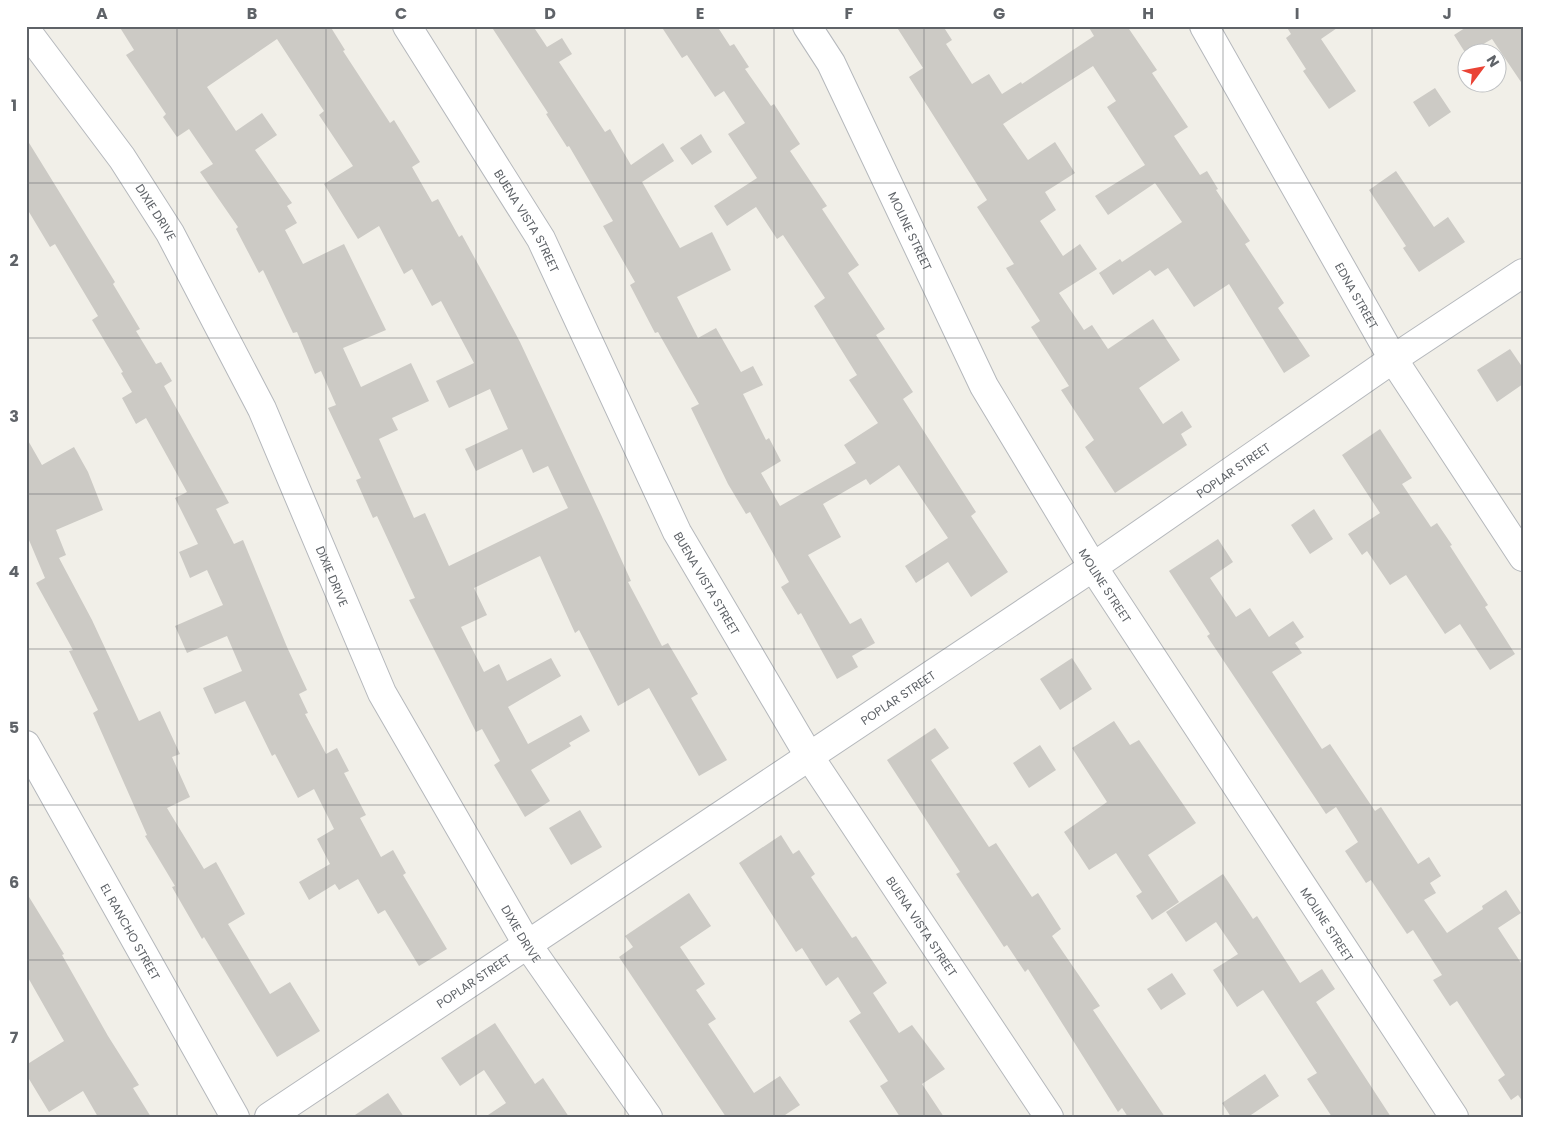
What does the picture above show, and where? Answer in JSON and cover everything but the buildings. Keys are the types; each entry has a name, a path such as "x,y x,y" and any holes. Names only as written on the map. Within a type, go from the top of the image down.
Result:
{"street":[{"name":"BUENA VISTA STREET","path":"407,26 541,239 677,532 809,756 1049,1117"},
{"name":"MOLINE STREET","path":"807,26 831,63 984,386 1093,567 1454,1117"},
{"name":"EDNA STREET","path":"1204,26 1393,359 1523,557"},
{"name":"DIXIE DRIVE","path":"26,30 122,158 170,233 262,409 382,693 527,944 648,1117"},
{"name":"POPLAR STREET","path":"269,1117 1093,567 1393,359 1523,273"},
{"name":"EL RANCHO STREET","path":"26,745 235,1117"}]}
